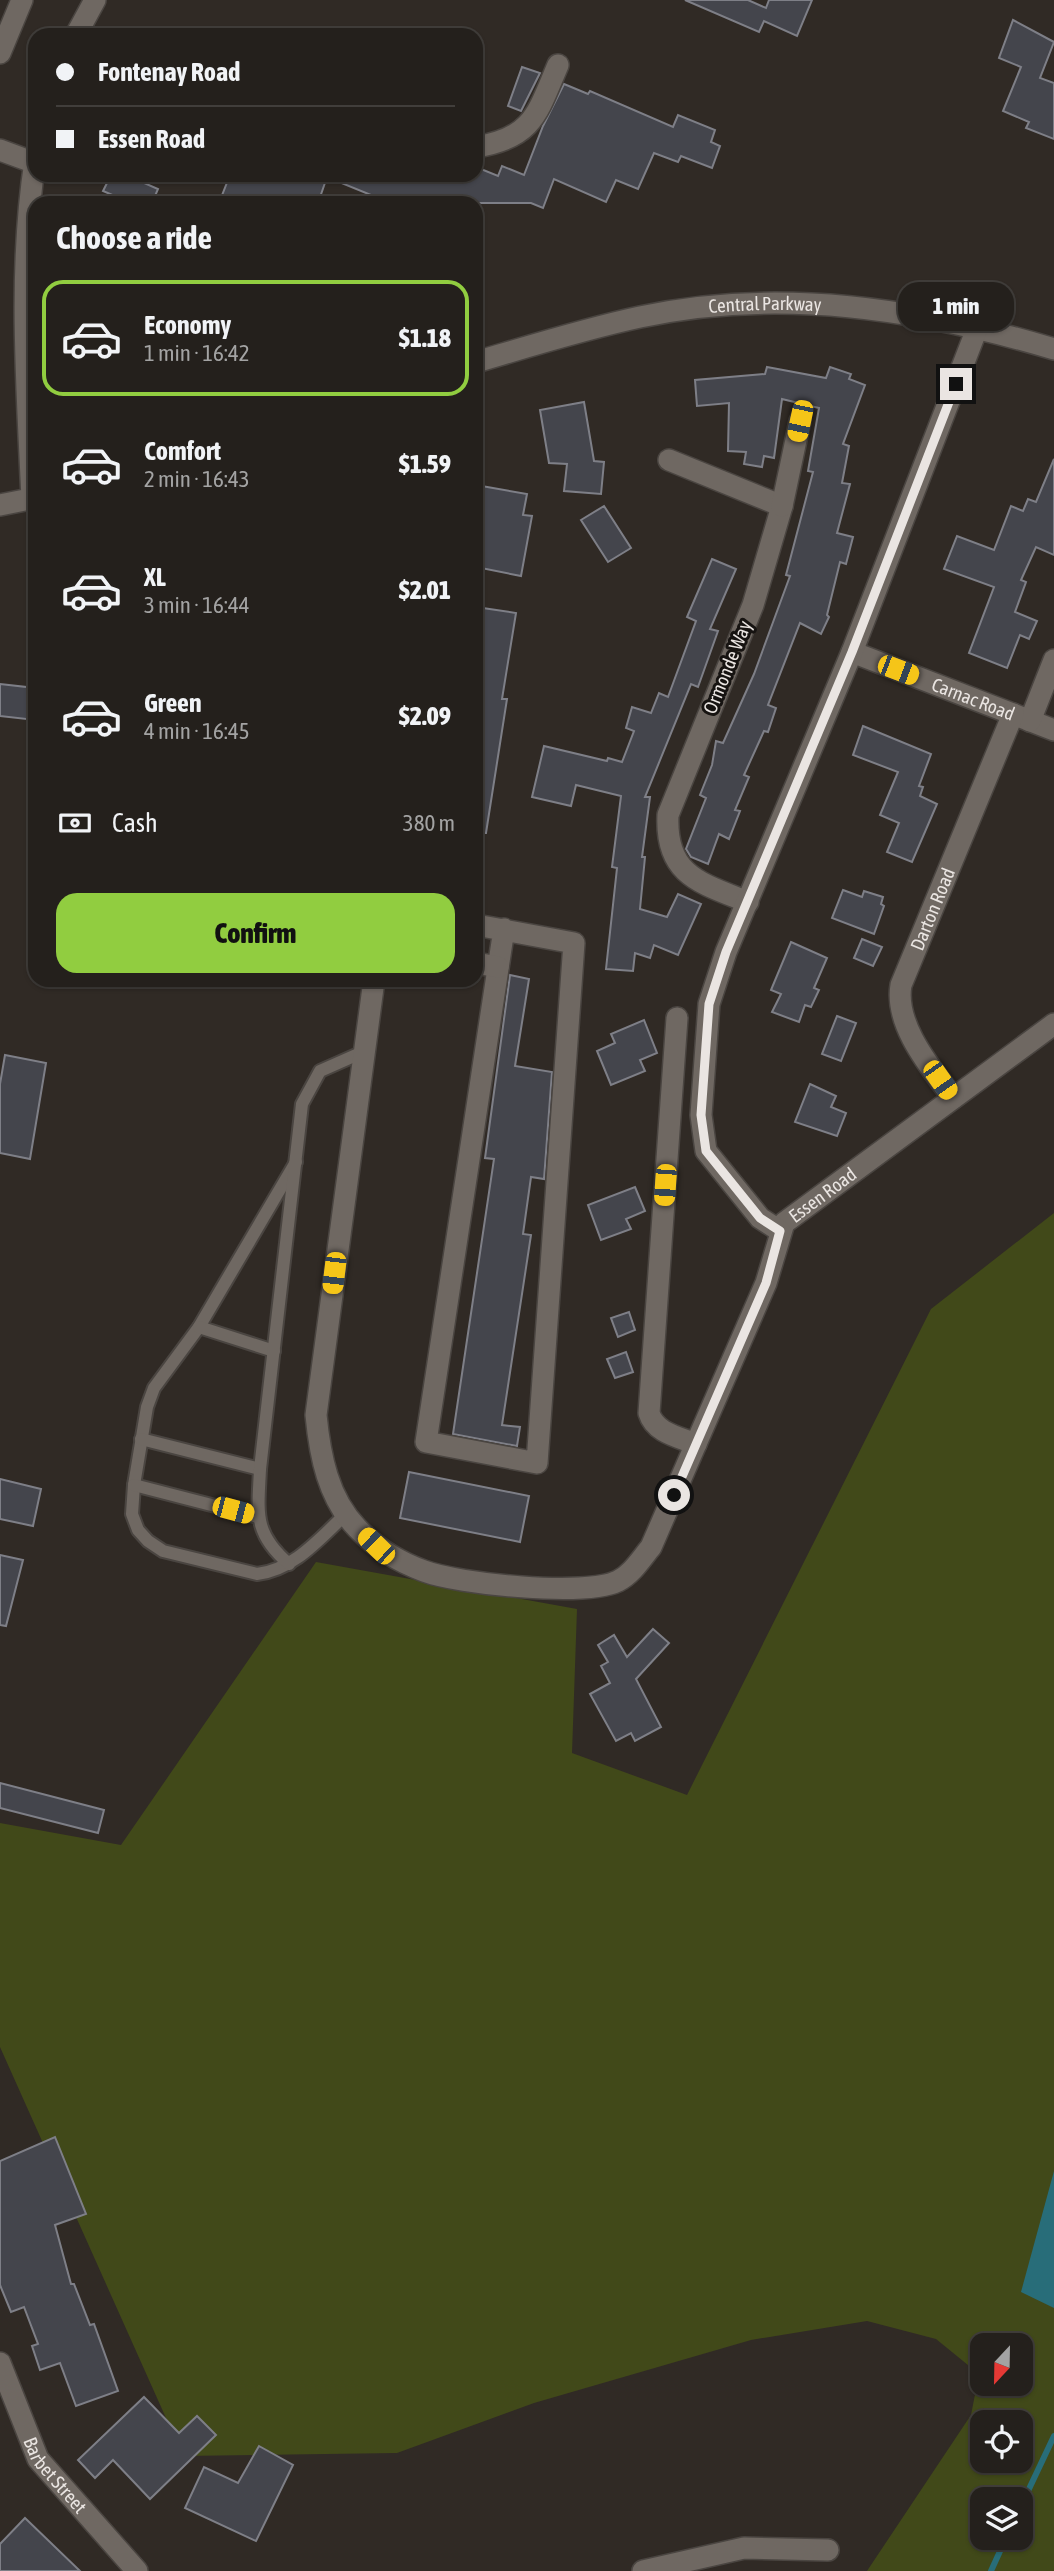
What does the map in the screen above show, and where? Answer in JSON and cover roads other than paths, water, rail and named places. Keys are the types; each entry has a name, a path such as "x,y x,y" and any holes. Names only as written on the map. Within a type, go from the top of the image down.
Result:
{"street":[{"path":"0,53 22,0"},
{"path":"80,28 95,0"},
{"path":"483,146 502,143 529,127 558,65"},
{"path":"0,150 28,160"},
{"path":"28,246 28,407"},
{"name":"Central Parkway","path":"483,360 642,316 715,306 828,304 887,309 978,326 1054,349"},
{"name":"Essen Road","path":"978,326 852,652 726,952 709,1004 701,1115 703,1141 712,1162 760,1218 780,1231 784,1223 1054,1024"},
{"name":"Ormonde Way","path":"748,902 708,887 682,870 669,846 668,815 753,605 782,506 800,421"},
{"path":"669,460 782,506"},
{"path":"0,505 28,499"},
{"name":"Carnac Road","path":"852,652 1054,730"},
{"name":"Darton Road","path":"953,1098 913,1036 899,997 1021,717 1054,660"},
{"path":"483,926 504,929 574,943 537,1463 426,1442 504,929"},
{"path":"483,964 498,967"},
{"path":"373,987 316,1415 327,1475 335,1499 376,1546 423,1571 456,1580 588,1590 618,1581 634,1569 651,1547 766,1283 780,1231"},
{"path":"677,1018 649,1413 658,1427 696,1444"},
{"name":"Barbet Street","path":"0,2363 38,2459 137,2571"},
{"path":"643,2571 744,2548 828,2550"}],"lane":[{"path":"289,1564 270,1546 258,1517 260,1469 302,1104 320,1071 363,1052"},
{"path":"296,1162 199,1327 154,1388 141,1439 132,1514 138,1530 163,1551 257,1574 271,1573 289,1564 346,1514"},
{"path":"199,1327 274,1351"},
{"path":"141,1439 260,1469"},
{"path":"134,1485 258,1517"}],"water":[{"path":"1054,2171 1054,2308 1021,2292"}],"waterway":[{"path":"1030,2487 1054,2436"},
{"path":"991,2571 1001,2550"}]}
